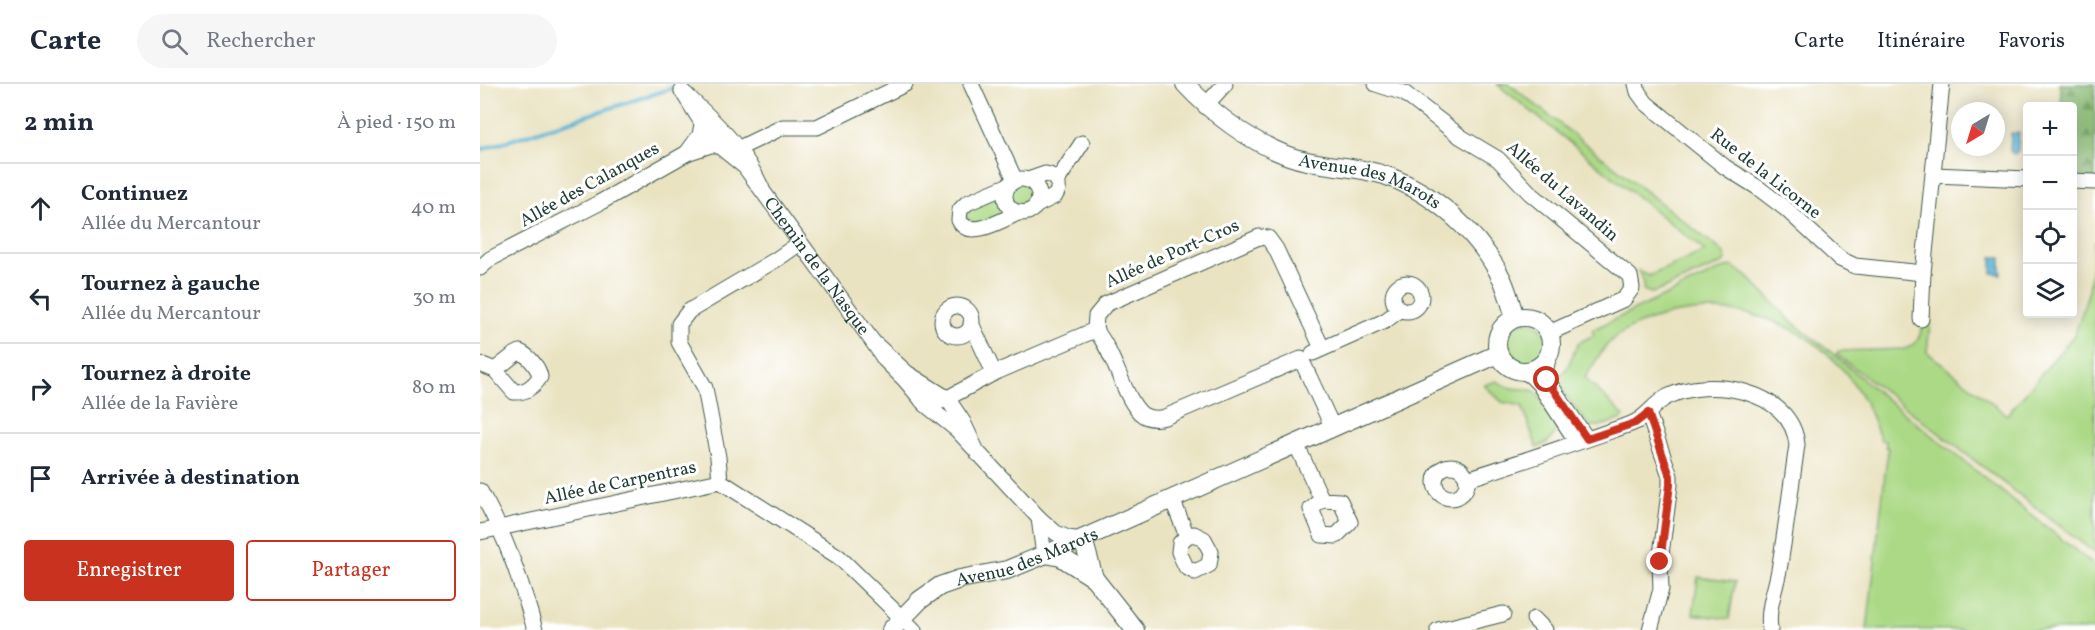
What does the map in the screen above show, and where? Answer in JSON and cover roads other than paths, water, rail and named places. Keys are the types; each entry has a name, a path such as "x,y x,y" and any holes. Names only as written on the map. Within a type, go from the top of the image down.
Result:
{"street":[{"name":"Allée des Calanques","path":"480,268 490,260 599,203 687,153 711,145 727,145 783,127 817,127 905,84"},
{"path":"971,84 1017,182 1038,189 1037,205"},
{"name":"Avenue des Marots","path":"1185,84 1205,106 1253,140 1288,156 1321,165 1350,167 1385,176 1424,195 1456,219 1490,258 1508,294 1515,318"},
{"path":"1205,106 1225,84"},
{"name":"Allée du Lavandin","path":"1376,84 1404,93 1461,137 1498,159 1530,193 1630,276 1632,288 1624,299 1549,333"},
{"name":"Rue de la Licorne","path":"1636,84 1638,92 1646,103 1725,167 1786,209 1840,259 1855,266 1923,273"},
{"path":"1921,319 1923,273 1942,84"},
{"name":"Chemin de la Nasque","path":"680,87 762,189 873,342 907,373 948,422 1039,518 1056,533 1077,542"},
{"name":"Chemin de la Nasque","path":"680,87 704,128"},
{"name":"Allée des Calanques","path":"687,153 704,128"},
{"path":"704,128 727,145"},
{"path":"1058,181 1045,174 1017,182 963,206 958,215 959,220 965,228 974,231 1028,212 1055,196 1059,186 1058,181 1082,143"},
{"path":"1934,176 2023,179"},
{"path":"2077,181 2095,182"},
{"path":"1017,182 1005,194 1011,209 1020,213"},
{"name":"Allée de Port-Cros","path":"1095,330 1096,316 1106,304 1262,236 1268,238 1275,246 1322,348"},
{"path":"720,481 718,457 705,388 679,342 679,324 689,311 800,243"},
{"path":"923,394 938,403 994,374 1095,330 1109,350 1134,405 1145,416 1155,419 1165,417 1301,359 1385,321 1401,309"},
{"path":"1548,358 1535,369 1515,370 1506,365 1498,354 1499,332 1505,324 1522,317 1535,319 1544,326 1549,333 1551,348 1545,374 1582,441"},
{"path":"971,323 994,374"},
{"name":"Avenue des Marots","path":"902,626 925,596 945,584 1007,570 1077,542 1498,354"},
{"path":"1301,359 1333,428"},
{"path":"480,364 495,370"},
{"path":"1523,371 1539,384 1582,441"},
{"path":"1467,480 1635,423 1667,396 1685,391 1707,386 1730,388 1766,401 1791,423 1796,433 1797,445 1778,574 1770,600 1768,617 1770,630"},
{"name":"Chemin de la Nasque","path":"947,398 963,422 978,454"},
{"path":"947,398 944,412 948,422"},
{"path":"1648,413 1670,476 1660,562 1661,589 1650,630"},
{"path":"1296,444 1322,500"},
{"name":"Allée de Carpentras","path":"480,532 720,481 839,557 902,626"},
{"path":"480,490 499,528 522,587 535,630"},
{"path":"1172,500 1187,536"},
{"path":"1039,518 1046,554 1060,557 1094,578 1135,630"},
{"path":"1077,566 1071,558 1070,550 1077,542 1085,546 1094,578"},
{"path":"1438,630 1503,614"}],"water":[{"path":"2011,133 2019,133 2018,151 2014,154 2010,151"},
{"path":"1992,257 2001,257 2001,274 1992,273"}],"waterway":[{"path":"480,150 679,86"}]}
